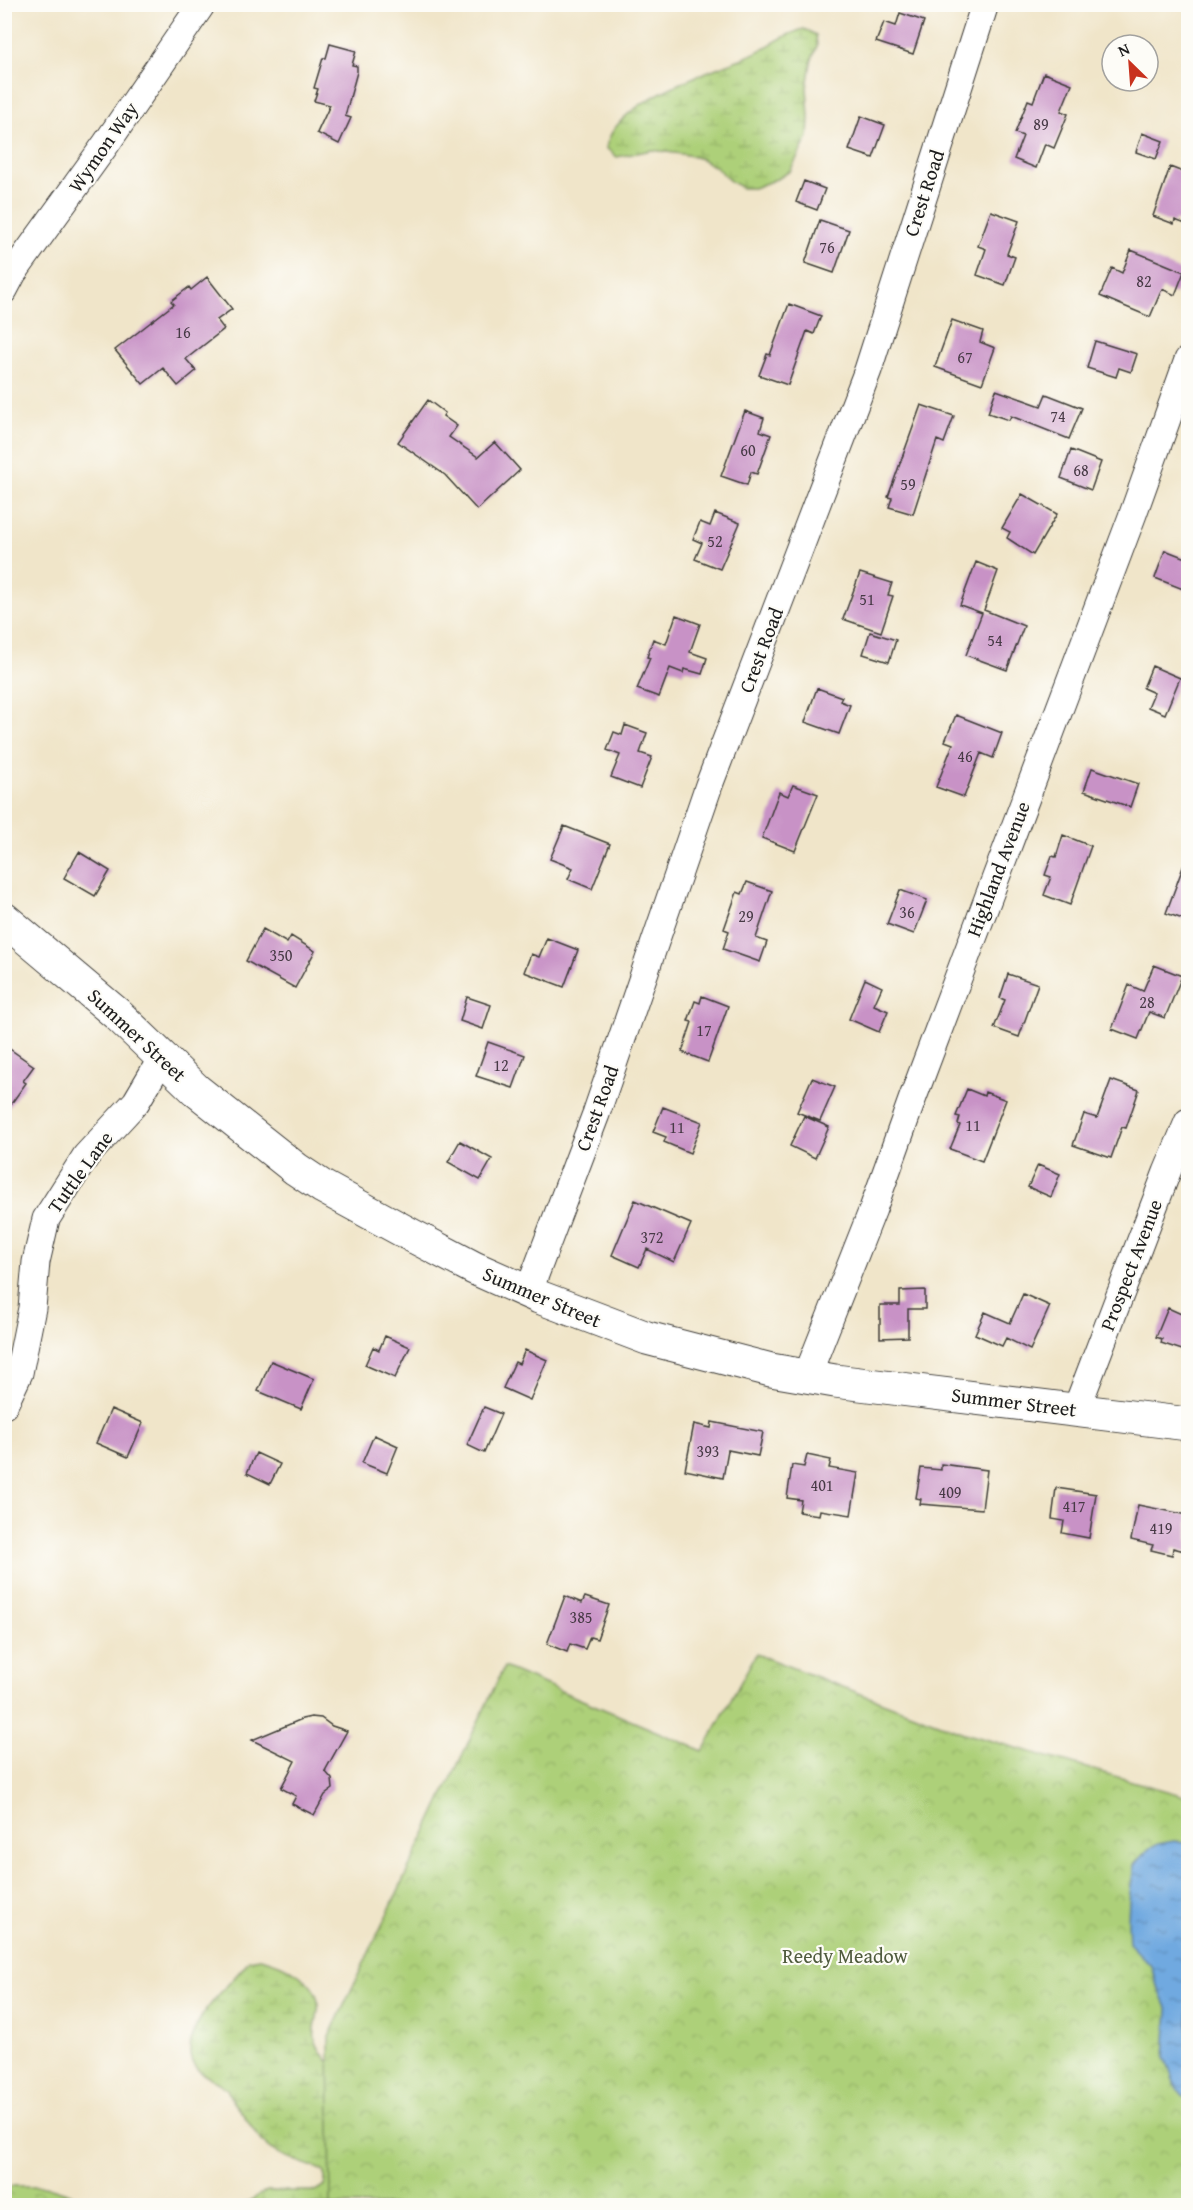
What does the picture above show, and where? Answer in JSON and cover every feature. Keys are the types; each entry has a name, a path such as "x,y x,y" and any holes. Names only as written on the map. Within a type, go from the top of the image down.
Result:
{"main road":[{"name":"Summer Street","path":"4,919 48,953 117,1014 196,1090 296,1169 323,1188 466,1264 528,1293 647,1338 737,1362 807,1376 1188,1424"}],"street":[{"name":"Wymon Way","path":"4,290 13,273 106,144 202,4"},
{"name":"Crest Road","path":"528,1293 596,1114 709,785 868,370 985,4"},
{"name":"Highland Avenue","path":"807,1376 873,1209 1133,514 1188,360"},
{"name":"Tuttle Lane","path":"4,1405 19,1373 32,1308 36,1262 46,1219 86,1156 136,1102 162,1058"},
{"name":"Prospect Avenue","path":"1076,1410 1188,1122"}],"green space":[{"path":"804,29 816,35 817,46 811,62 807,88 808,137 790,171 779,178 754,188 742,188 702,159 652,150 617,157 606,148 612,131 625,116 643,103 686,80 746,57 789,34"},
{"name":"Reedy Meadow","path":"756,1654 964,1733 1188,1797 1188,2205 331,2205 329,2037 504,1667 703,1751"},
{"path":"260,1958 279,1964 300,1975 314,1991 318,2001 314,2032 316,2043 333,2067 407,2205 242,2205 267,2191 315,2191 325,2185 325,2173 321,2170 282,2155 263,2142 233,2102 227,2089 204,2075 191,2059 192,2038 197,2025 212,2002 249,1960"},
{"path":"5,2186 45,2186 104,2205 5,2205"}],"water":[{"path":"1174,1841 1188,1844 1188,2100 1173,2080 1165,2057 1168,2010 1151,1966 1129,1943 1129,1900 1134,1865 1146,1851 1158,1844"}],"building":[{"path":"900,13 924,21 913,54 876,42 884,22 896,26"},
{"path":"330,44 356,51 352,65 357,66 357,72 345,116 351,118 339,144 317,133 330,105 314,101 318,89 314,88"},
{"path":"1044,73 1072,84 1061,111 1068,114 1054,148 1045,144 1036,168 1014,159 1023,136 1015,133 1028,100 1033,102"},
{"path":"861,116 885,125 873,158 849,150"},
{"path":"1142,133 1163,141 1156,159 1136,152"},
{"path":"1170,167 1188,174 1188,225 1175,220 1174,224 1153,216"},
{"path":"804,181 825,189 817,210 796,202"},
{"path":"991,211 1019,221 1007,254 1015,257 1005,285 977,275 986,249 978,246"},
{"path":"820,220 849,230 834,273 805,263"},
{"path":"1131,250 1184,272 1175,295 1162,289 1150,317 1100,296 1112,268 1122,273"},
{"path":"207,277 232,309 217,320 224,329 186,359 196,371 178,386 163,368 143,384 115,350 174,304 171,301 189,287 191,290"},
{"path":"789,304 821,316 814,334 807,331 788,385 759,375 767,354 770,355"},
{"path":"952,320 983,331 980,342 995,348 982,384 935,367"},
{"path":"1095,341 1137,354 1131,372 1119,368 1116,377 1087,368"},
{"path":"996,390 1041,406 1046,394 1082,408 1069,439 1011,416 1009,420 988,413"},
{"path":"428,400 445,413 443,416 457,426 449,437 478,457 495,442 520,470 477,510 445,475 398,442"},
{"path":"921,405 954,416 944,443 937,440 913,514 889,507 892,498 888,497"},
{"path":"745,411 764,418 760,431 771,435 757,474 751,472 747,485 721,476"},
{"path":"1071,450 1101,462 1091,490 1061,478"},
{"path":"1022,494 1057,514 1033,555 1007,538 1010,532 1002,528"},
{"path":"715,513 740,523 720,569 695,559 702,543 693,539 700,522 710,526"},
{"path":"1165,550 1188,559 1188,591 1155,578"},
{"path":"976,562 998,571 984,610 1024,626 1007,670 966,655 982,613 960,605"},
{"path":"860,573 892,583 888,595 893,596 881,632 843,619"},
{"path":"676,615 700,624 690,652 707,658 702,674 684,669 683,673 670,668 659,697 637,689 650,658 647,657 653,639 666,644"},
{"path":"870,632 896,640 889,662 863,654"},
{"path":"1152,666 1180,678 1165,714 1148,707 1154,693 1143,688"},
{"path":"817,688 842,697 840,701 850,705 839,734 805,722"},
{"path":"956,715 1002,733 993,758 981,753 964,797 936,787 953,744 945,741"},
{"path":"625,725 647,733 640,753 652,757 640,788 611,777 620,755 607,750 614,732 622,735"},
{"path":"1092,768 1138,784 1130,807 1084,791"},
{"path":"793,785 818,794 795,851 762,838 779,792 788,796"},
{"path":"564,826 610,844 592,889 568,879 573,868 550,859"},
{"path":"1063,835 1091,846 1070,905 1044,895 1051,877 1045,875 1052,856 1056,857"},
{"path":"79,852 110,871 95,896 64,878"},
{"path":"1186,859 1188,859 1188,921 1166,913"},
{"path":"747,882 772,891 756,938 767,942 760,962 723,949 729,931 724,929 737,892 742,894"},
{"path":"900,890 927,900 914,934 887,924"},
{"path":"263,929 287,943 291,936 315,951 295,988 246,961"},
{"path":"547,938 578,950 564,987 524,972 531,954 539,957"},
{"path":"1154,965 1182,976 1165,1018 1149,1012 1138,1039 1112,1029 1129,985 1143,991"},
{"path":"1008,974 1038,984 1019,1037 994,1028 1005,1000 1000,998"},
{"path":"865,979 882,987 874,1005 888,1011 879,1032 849,1019"},
{"path":"702,996 728,1006 708,1062 682,1052 692,1022 688,1021 695,1001 700,1003"},
{"path":"467,997 491,1005 483,1029 460,1021"},
{"path":"488,1042 525,1055 513,1088 476,1076"},
{"path":"4,1045 34,1066 23,1081 26,1083 4,1114"},
{"path":"812,1078 835,1087 820,1121 797,1112"},
{"path":"1111,1080 1139,1090 1126,1128 1122,1127 1111,1158 1073,1145 1084,1114 1097,1118"},
{"path":"967,1089 984,1096 985,1092 1006,1100 982,1161 950,1149 960,1125 958,1124 960,1117 956,1116"},
{"path":"663,1107 702,1122 690,1153 664,1142 666,1137 653,1132"},
{"path":"804,1116 829,1127 815,1158 790,1146"},
{"path":"460,1141 492,1159 480,1180 448,1162"},
{"path":"1038,1165 1060,1174 1051,1197 1028,1187"},
{"path":"635,1200 691,1224 674,1262 647,1249 639,1267 612,1255"},
{"path":"925,1290 925,1309 908,1309 908,1337 880,1338 880,1305 900,1305 900,1291"},
{"path":"1023,1294 1050,1306 1030,1350 1006,1338 1002,1346 975,1334 985,1312 1010,1323"},
{"path":"1168,1308 1188,1317 1188,1352 1161,1343 1162,1339 1156,1337"},
{"path":"385,1336 410,1347 395,1378 365,1365 373,1347 379,1350"},
{"path":"525,1350 547,1360 530,1400 503,1388 515,1362 519,1364"},
{"path":"271,1361 314,1379 301,1409 258,1391"},
{"path":"484,1407 501,1414 484,1453 467,1445"},
{"path":"111,1409 143,1423 128,1457 96,1443"},
{"path":"712,1422 763,1432 758,1456 728,1450 723,1478 685,1470 694,1424 711,1428"},
{"path":"374,1435 398,1446 387,1473 362,1463"},
{"path":"256,1453 280,1464 270,1484 247,1473"},
{"path":"807,1455 831,1460 829,1468 858,1473 851,1515 820,1510 819,1515 799,1512 801,1500 787,1498 792,1465 804,1467"},
{"path":"941,1464 987,1470 982,1509 920,1504 921,1499 916,1498 921,1468 941,1470"},
{"path":"1056,1488 1096,1494 1089,1538 1062,1533 1064,1521 1052,1519"},
{"path":"1138,1505 1188,1515 1188,1552 1173,1548 1172,1555 1151,1550 1153,1545 1131,1540"},
{"path":"565,1596 582,1603 585,1597 609,1605 597,1639 590,1637 585,1649 570,1644 567,1652 547,1644"},
{"path":"311,1717 321,1718 332,1726 347,1731 325,1771 332,1779 333,1789 325,1795 314,1815 292,1804 296,1796 281,1788 295,1761 252,1740"}]}
